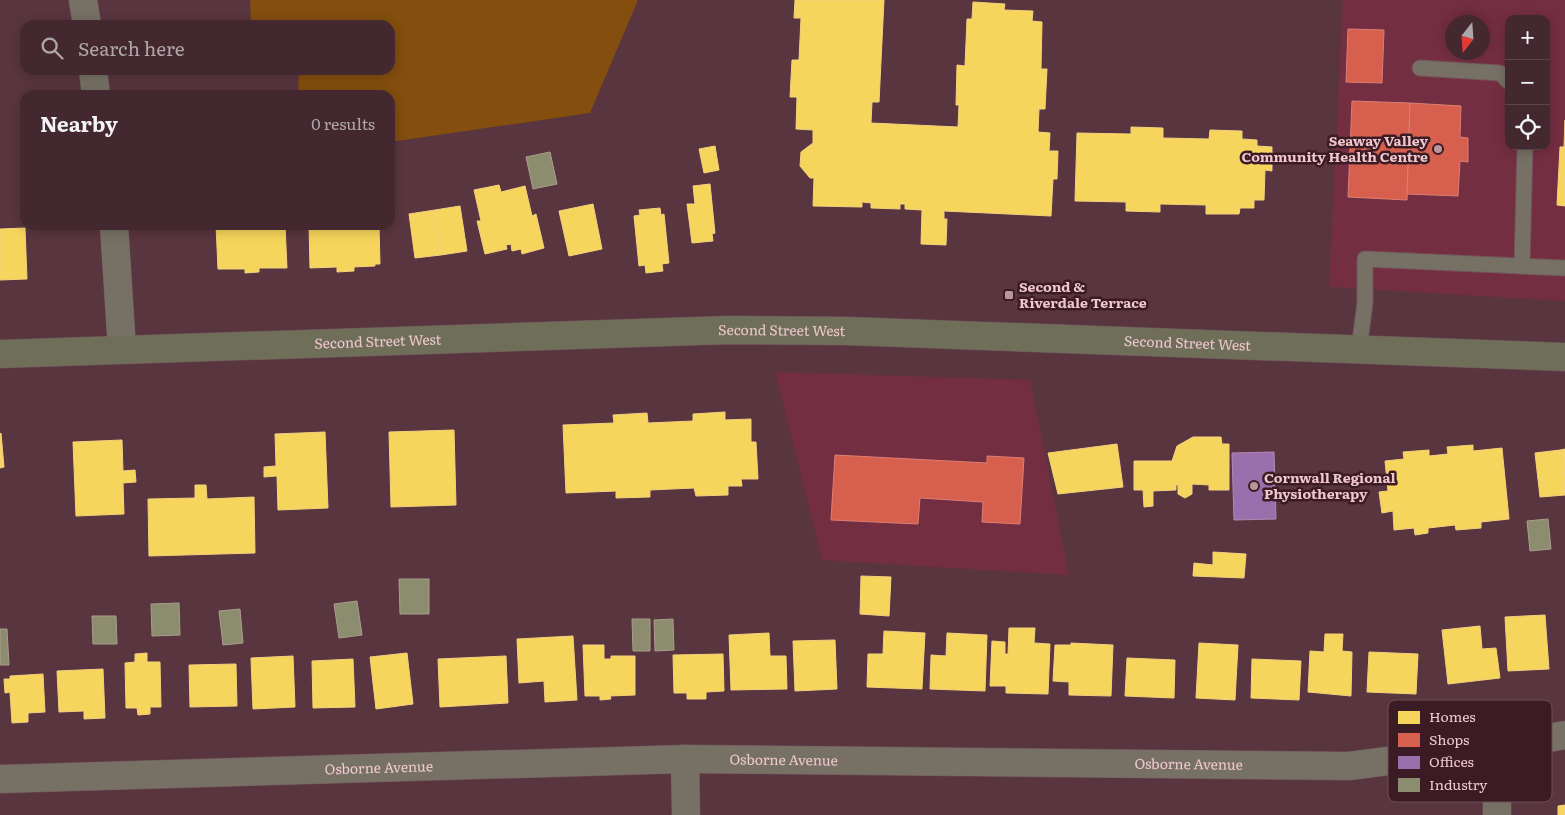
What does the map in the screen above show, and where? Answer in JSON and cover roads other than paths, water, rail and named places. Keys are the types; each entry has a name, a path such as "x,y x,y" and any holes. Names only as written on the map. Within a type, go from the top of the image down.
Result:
{"main road":[{"name":"Second Street West","path":"0,354 729,330 983,334 1565,357"}],"street":[{"path":"83,0 86,20"},
{"path":"94,75 95,90"},
{"path":"114,230 122,349"},
{"name":"Osborne Avenue","path":"1552,737 1565,735"},
{"path":"685,759 686,815"},
{"name":"Osborne Avenue","path":"0,779 685,759 1349,766 1388,761"},
{"path":"1497,802 1497,815"}],"lane":[{"path":"1420,68 1500,73 1505,78"},
{"path":"1522,266 1525,150"},
{"path":"1359,349 1365,303 1366,259 1565,268"}],"place":[{"name":"Seaway Valley Community Health Centre","path":"1438,149"},
{"name":"Second & Riverdale Terrace","path":"1009,295"},
{"name":"Cornwall Regional Physiotherapy","path":"1254,486"}]}
